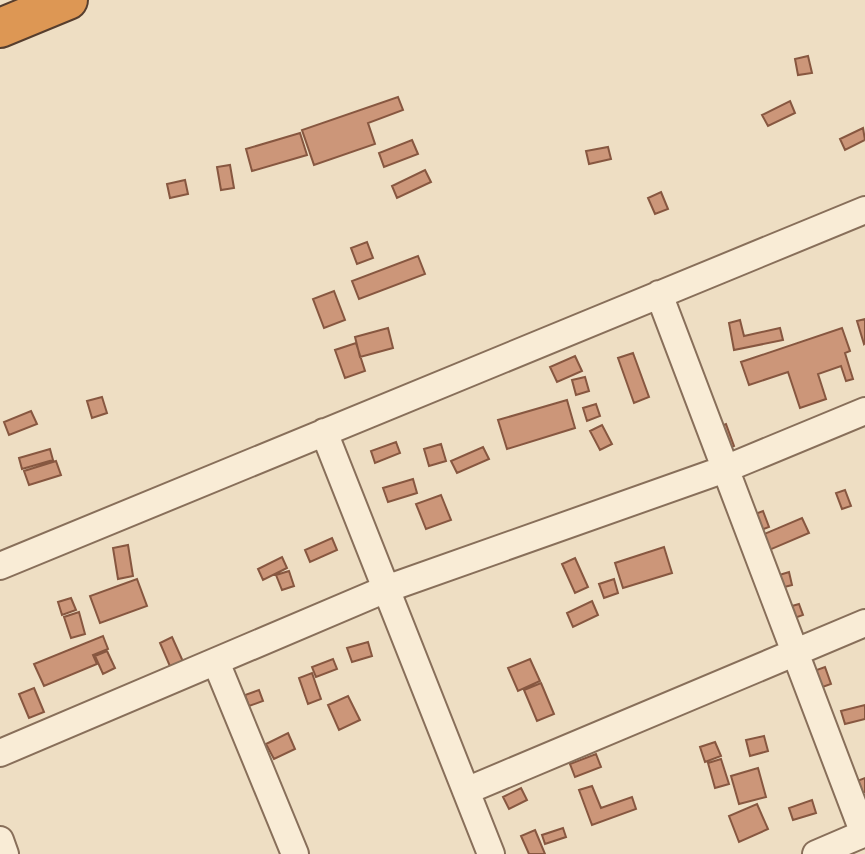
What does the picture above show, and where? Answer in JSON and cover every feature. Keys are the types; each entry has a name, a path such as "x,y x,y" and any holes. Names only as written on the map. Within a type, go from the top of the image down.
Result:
{"highway":[{"path":"0,28 68,0"}],"street":[{"path":"0,566 865,210"},
{"path":"659,294 864,834 816,854"},
{"path":"0,753 386,589 725,468 865,411"},
{"path":"324,432 491,854"},
{"path":"466,791 865,623"},
{"path":"216,662 285,851"},
{"path":"0,840 5,854"}],"building":[{"path":"808,56 812,73 798,75 795,59"},
{"path":"398,97 403,110 368,123 375,144 314,165 302,130"},
{"path":"790,101 795,113 768,126 762,115"},
{"path":"863,128 865,140 845,150 840,139"},
{"path":"300,133 307,155 252,171 246,149"},
{"path":"412,140 418,154 384,167 379,153"},
{"path":"608,147 611,159 589,164 586,151"},
{"path":"230,165 234,188 221,190 217,167"},
{"path":"425,170 431,182 397,198 392,186"},
{"path":"185,180 188,194 170,198 167,184"},
{"path":"661,192 668,209 655,214 648,198"},
{"path":"367,242 373,258 357,264 351,248"},
{"path":"418,256 425,274 359,299 352,281"},
{"path":"334,291 345,320 324,328 313,299"},
{"path":"865,319 865,343 864,344 857,321"},
{"path":"740,320 744,336 780,328 783,340 734,350 729,323"},
{"path":"388,328 393,348 360,357 355,337"},
{"path":"842,328 850,351 845,353 853,379 846,381 841,366 818,374 826,399 800,408 788,372 749,385 741,362"},
{"path":"356,343 365,371 345,378 335,350"},
{"path":"633,353 649,397 634,403 618,358"},
{"path":"575,356 582,371 557,382 550,367"},
{"path":"585,377 589,391 576,395 572,380"},
{"path":"102,397 107,413 92,418 87,401"},
{"path":"567,400 575,428 507,449 498,420"},
{"path":"596,404 600,416 587,421 583,408"},
{"path":"31,411 37,424 9,435 4,422"},
{"path":"726,424 734,446 719,452 711,430"},
{"path":"602,425 612,444 600,450 590,431"},
{"path":"396,442 400,453 375,463 371,451"},
{"path":"441,444 446,461 429,466 424,449"},
{"path":"483,447 489,459 457,473 451,461"},
{"path":"50,449 53,460 22,469 19,458"},
{"path":"56,461 61,475 29,485 24,471"},
{"path":"413,479 417,493 388,502 383,488"},
{"path":"845,490 851,506 842,509 836,493"},
{"path":"441,495 451,520 426,529 416,504"},
{"path":"763,511 769,527 753,533 747,517"},
{"path":"802,518 809,533 762,553 755,538"},
{"path":"332,538 337,550 310,562 305,550"},
{"path":"128,545 133,576 118,579 113,548"},
{"path":"664,547 672,573 623,588 615,563"},
{"path":"282,557 287,568 263,580 258,569"},
{"path":"575,558 588,587 575,593 562,564"},
{"path":"289,571 294,586 282,590 276,575"},
{"path":"789,572 792,585 777,589 773,577"},
{"path":"137,579 147,606 100,623 90,596"},
{"path":"614,579 618,593 604,598 599,584"},
{"path":"71,598 76,610 62,615 58,602"},
{"path":"592,601 598,615 573,627 567,613"},
{"path":"799,604 803,615 789,620 785,608"},
{"path":"79,612 85,634 71,638 64,617"},
{"path":"103,636 108,649 93,655 97,664 44,686 34,664"},
{"path":"172,637 185,666 172,671 160,643"},
{"path":"368,642 372,656 352,662 347,648"},
{"path":"107,651 115,668 103,674 95,656"},
{"path":"333,659 337,669 316,677 312,667"},
{"path":"530,659 540,681 518,691 508,668"},
{"path":"825,667 831,684 817,689 811,672"},
{"path":"312,673 321,699 308,704 299,678"},
{"path":"541,683 554,714 537,721 524,690"},
{"path":"34,688 44,712 29,718 19,694"},
{"path":"259,690 263,701 249,706 245,695"},
{"path":"348,696 360,720 339,730 328,705"},
{"path":"865,705 865,719 845,724 841,711"},
{"path":"288,733 295,749 274,759 266,744"},
{"path":"764,736 768,751 750,756 746,740"},
{"path":"715,742 721,756 705,762 700,747"},
{"path":"596,754 601,767 575,777 570,764"},
{"path":"721,759 729,784 715,788 708,763"},
{"path":"758,768 766,797 739,804 731,776"},
{"path":"865,778 865,792 861,793 857,781"},
{"path":"592,786 601,808 632,797 636,809 592,825 579,790"},
{"path":"521,788 527,800 509,809 503,797"},
{"path":"812,800 816,813 793,820 789,808"},
{"path":"757,804 768,829 739,842 729,816"},
{"path":"563,828 566,837 545,844 542,835"},
{"path":"535,830 545,854 529,854 521,836"}]}
